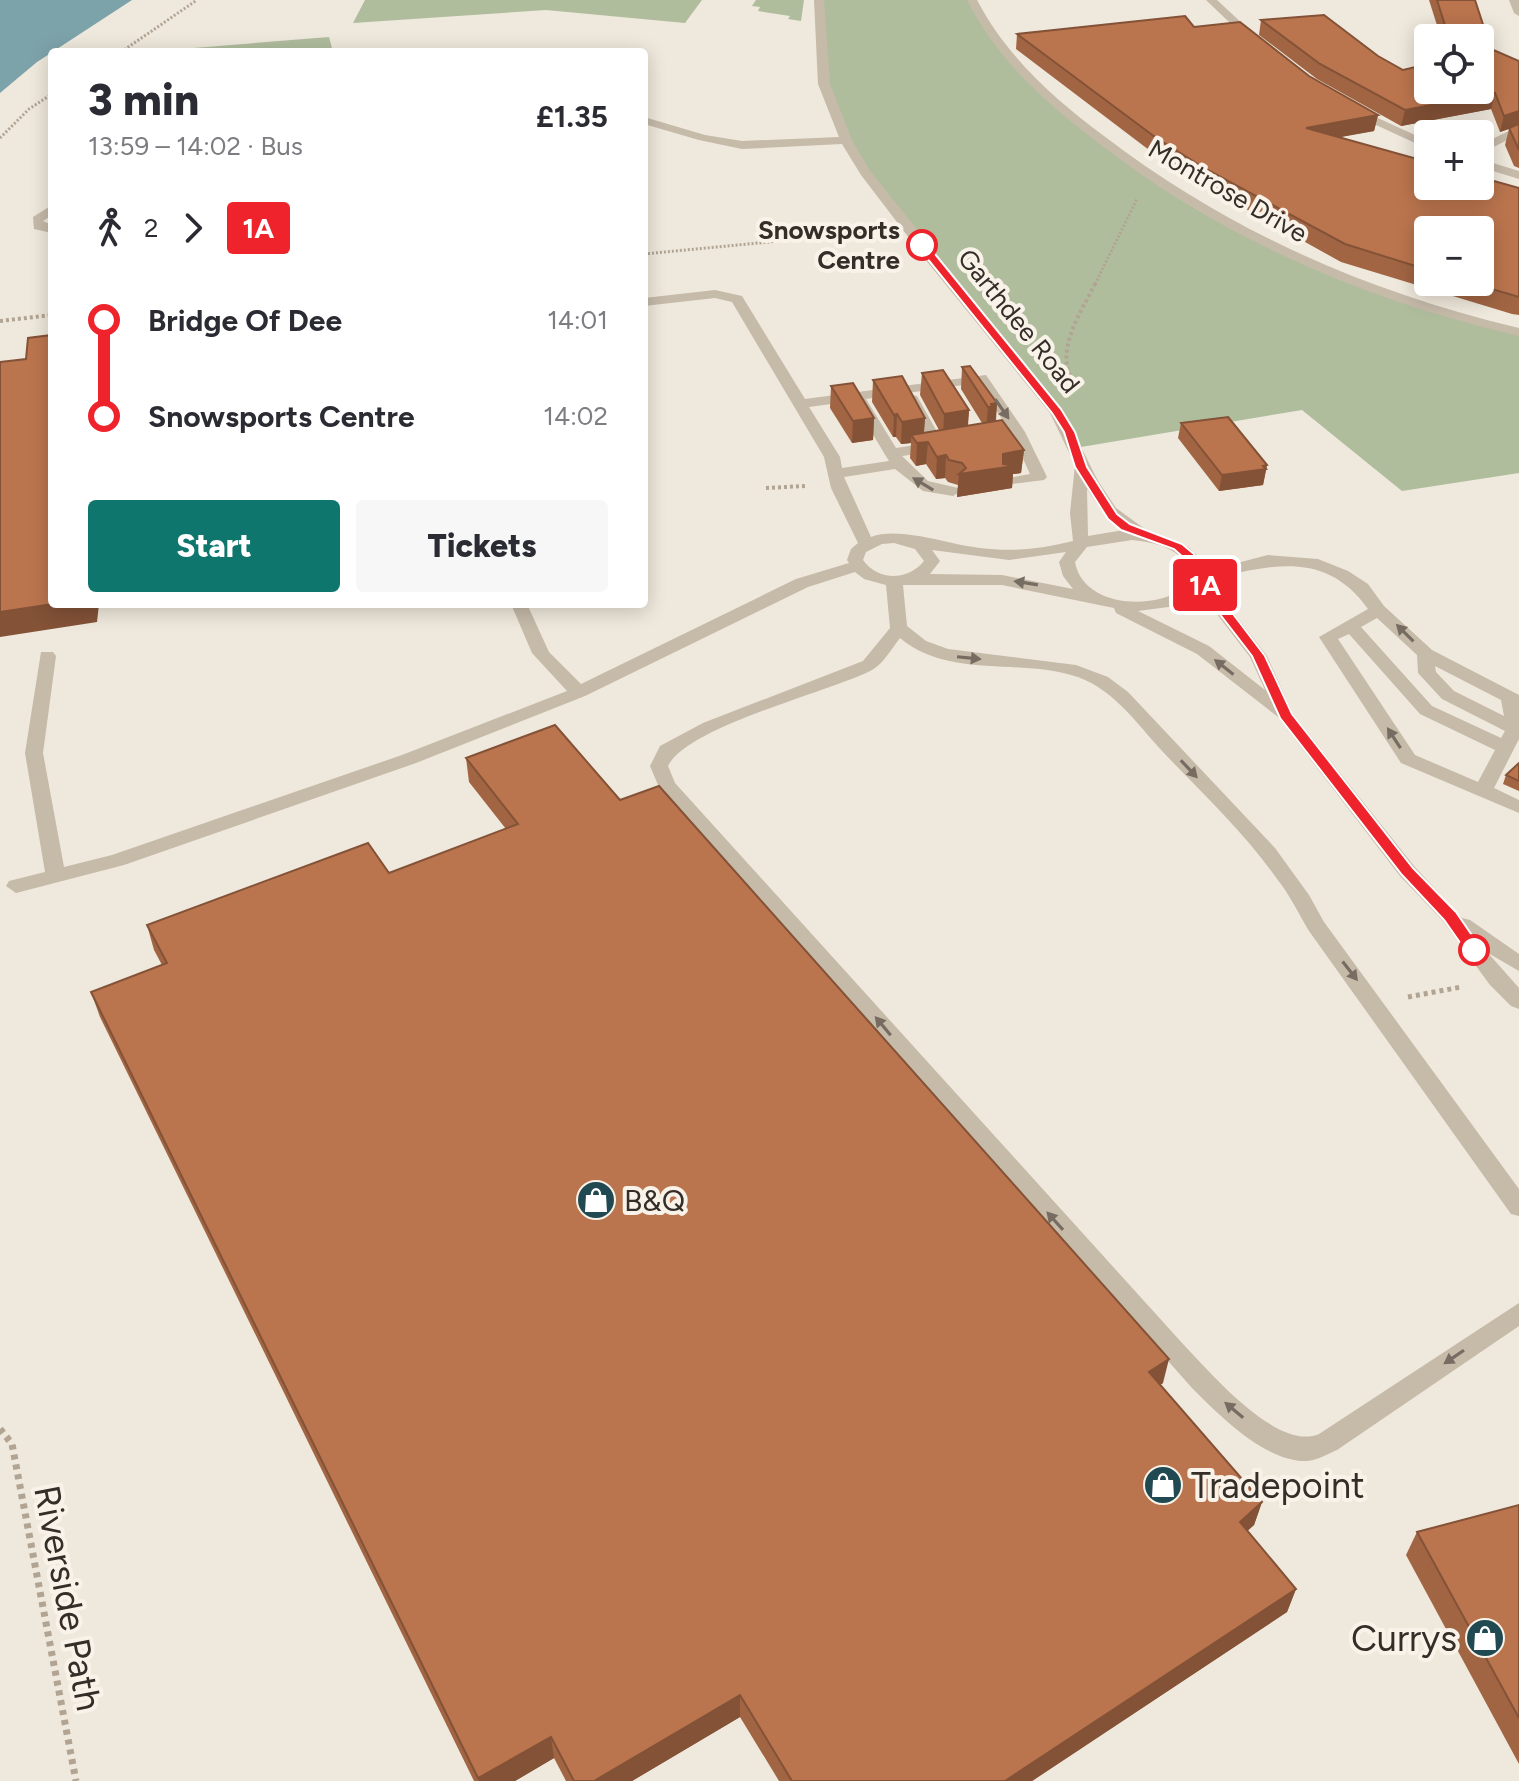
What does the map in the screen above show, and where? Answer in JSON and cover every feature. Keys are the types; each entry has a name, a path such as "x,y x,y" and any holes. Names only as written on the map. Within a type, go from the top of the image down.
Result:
{"street":[{"name":"Garthdee Road","path":"819,0 824,84 846,140 865,172 1057,412 1069,432 1081,467 1113,516 1143,535"},
{"name":"Montrose Drive","path":"972,0 989,31 1035,85 1105,145 1149,177 1271,247 1340,279 1425,310 1519,332"},
{"path":"1211,0 1265,49"},
{"path":"1514,0 1519,13"},
{"path":"1343,105 1414,138"},
{"path":"648,121 703,138 742,145 846,140"},
{"path":"1494,142 1519,129"},
{"path":"1494,167 1519,175"},
{"path":"48,212 37,220 38,226 48,228"},
{"path":"648,302 715,294 737,299 803,404 832,457 839,488 866,544"},
{"path":"803,404 906,388 949,388 981,378 1018,432 1039,477 1008,482"},
{"path":"906,388 962,439"},
{"path":"857,395 895,459 920,486 940,492 953,491"},
{"path":"836,474 962,439 1018,432"},
{"name":"Garthdee Road","path":"1081,467 1078,513 1081,544 1067,562 1068,572 1075,583 1102,600"},
{"path":"1198,578 1193,589 1182,598 1165,604 1123,605 1013,581 900,580 872,576 858,566 856,554 866,544 887,538 1000,556 1040,554 1081,544 1102,535 1143,535 1178,547 1190,556 1198,578 1258,656 1285,715 1407,871 1450,916 1497,980 1519,1001"},
{"path":"900,580 928,569 932,561 921,546 910,541"},
{"path":"1198,578 1268,560 1312,562 1342,574 1362,588 1378,610 1426,654 1515,700 1515,729 1483,791"},
{"path":"16,886 130,856 409,759 579,692 802,583 858,566"},
{"path":"900,580 899,628 869,665 709,727 667,750 659,766 667,785 1165,1342 1231,1408 1264,1433 1288,1446 1308,1450 1328,1442 1519,1313"},
{"path":"1102,600 1177,634 1203,650 1285,715"},
{"path":"520,608 535,647 549,667 579,692"},
{"path":"1378,610 1328,637 1408,759 1519,807"},
{"path":"1351,626 1426,710 1504,747"},
{"path":"899,628 923,646 953,656 1070,670 1090,675 1122,696 1252,835 1306,905 1316,926 1519,1207"},
{"path":"1426,654 1427,673 1448,695 1515,729"},
{"path":"47,656 34,753 55,874"},
{"path":"1450,916 1519,964"}],"path":[{"path":"127,48 197,0"},
{"path":"0,138 29,109 48,97"},
{"path":"1057,412 1083,407 1067,369 1068,340 1149,177"},
{"path":"648,254 910,229"},
{"path":"0,321 48,315"},
{"path":"1374,1004 1497,980"},
{"name":"Riverside Path","path":"0,1429 12,1444 76,1781"}],"green space":[{"path":"365,0 702,0 685,23 546,10 353,23"},
{"path":"756,0 804,0 801,21 758,11 760,7 752,6"},
{"path":"819,0 972,0 1027,77 1149,177 1340,279 1519,332 1519,473 1402,491 1302,410 1075,448 1069,432 865,172 831,107"},
{"path":"329,37 332,48 194,48"}],"water":[{"path":"0,0 132,0 58,48 48,48 48,55 0,93"}],"building":[{"path":"1437,0 1475,0 1483,24 1445,24"},
{"path":"1324,15 1378,56 1403,70 1414,67 1414,104 1437,104 1405,110 1320,64 1261,20"},
{"path":"1185,16 1194,27 1240,22 1309,76 1378,115 1306,128 1414,158 1414,200 1494,200 1494,181 1519,188 1519,297 1494,290 1494,216 1414,216 1414,266 1345,244 1204,168 1155,137 1017,34"},
{"path":"1494,50 1519,61 1519,111 1504,116 1495,93"},
{"path":"1519,124 1519,150 1509,128"},
{"path":"48,336 48,605 0,612 0,362 26,359 28,338"},
{"path":"970,366 997,403 991,404 992,407 988,407 962,367"},
{"path":"943,370 969,410 944,414 922,373"},
{"path":"902,376 925,418 902,422 897,414 894,415 873,380"},
{"path":"853,383 874,418 853,421 831,386"},
{"path":"1228,417 1267,465 1263,466 1266,469 1222,475 1181,423"},
{"path":"1002,420 1024,450 1003,454 1003,464 1014,466 959,474 966,468 962,463 949,460 946,455 937,457 928,442 917,443 911,435"},
{"name":"B&Q","path":"555,725 620,800 659,786 1169,1359 1149,1372 1262,1502 1240,1522 1296,1589 1005,1781 792,1781 740,1695 594,1781 574,1781 551,1737 478,1778 91,992 167,963 147,925 368,843 389,873 518,824 466,758"},
{"path":"1519,763 1519,781 1506,775"},
{"name":"Currys","path":"1519,1505 1519,1718 1417,1532"}],"bus line":[{"name":"1A","path":"922,245 1057,412 1069,432 1081,467 1113,516 1126,527 1178,547 1190,556 1197,567 1198,578 1258,656 1285,715 1407,871 1450,916 1474,950"}],"place":[{"name":"Snowsports Centre","path":"922,245"},
{"name":"B&Q","path":"596,1200"},
{"name":"Tradepoint","path":"1163,1485"},
{"name":"Currys","path":"1485,1638"}]}
